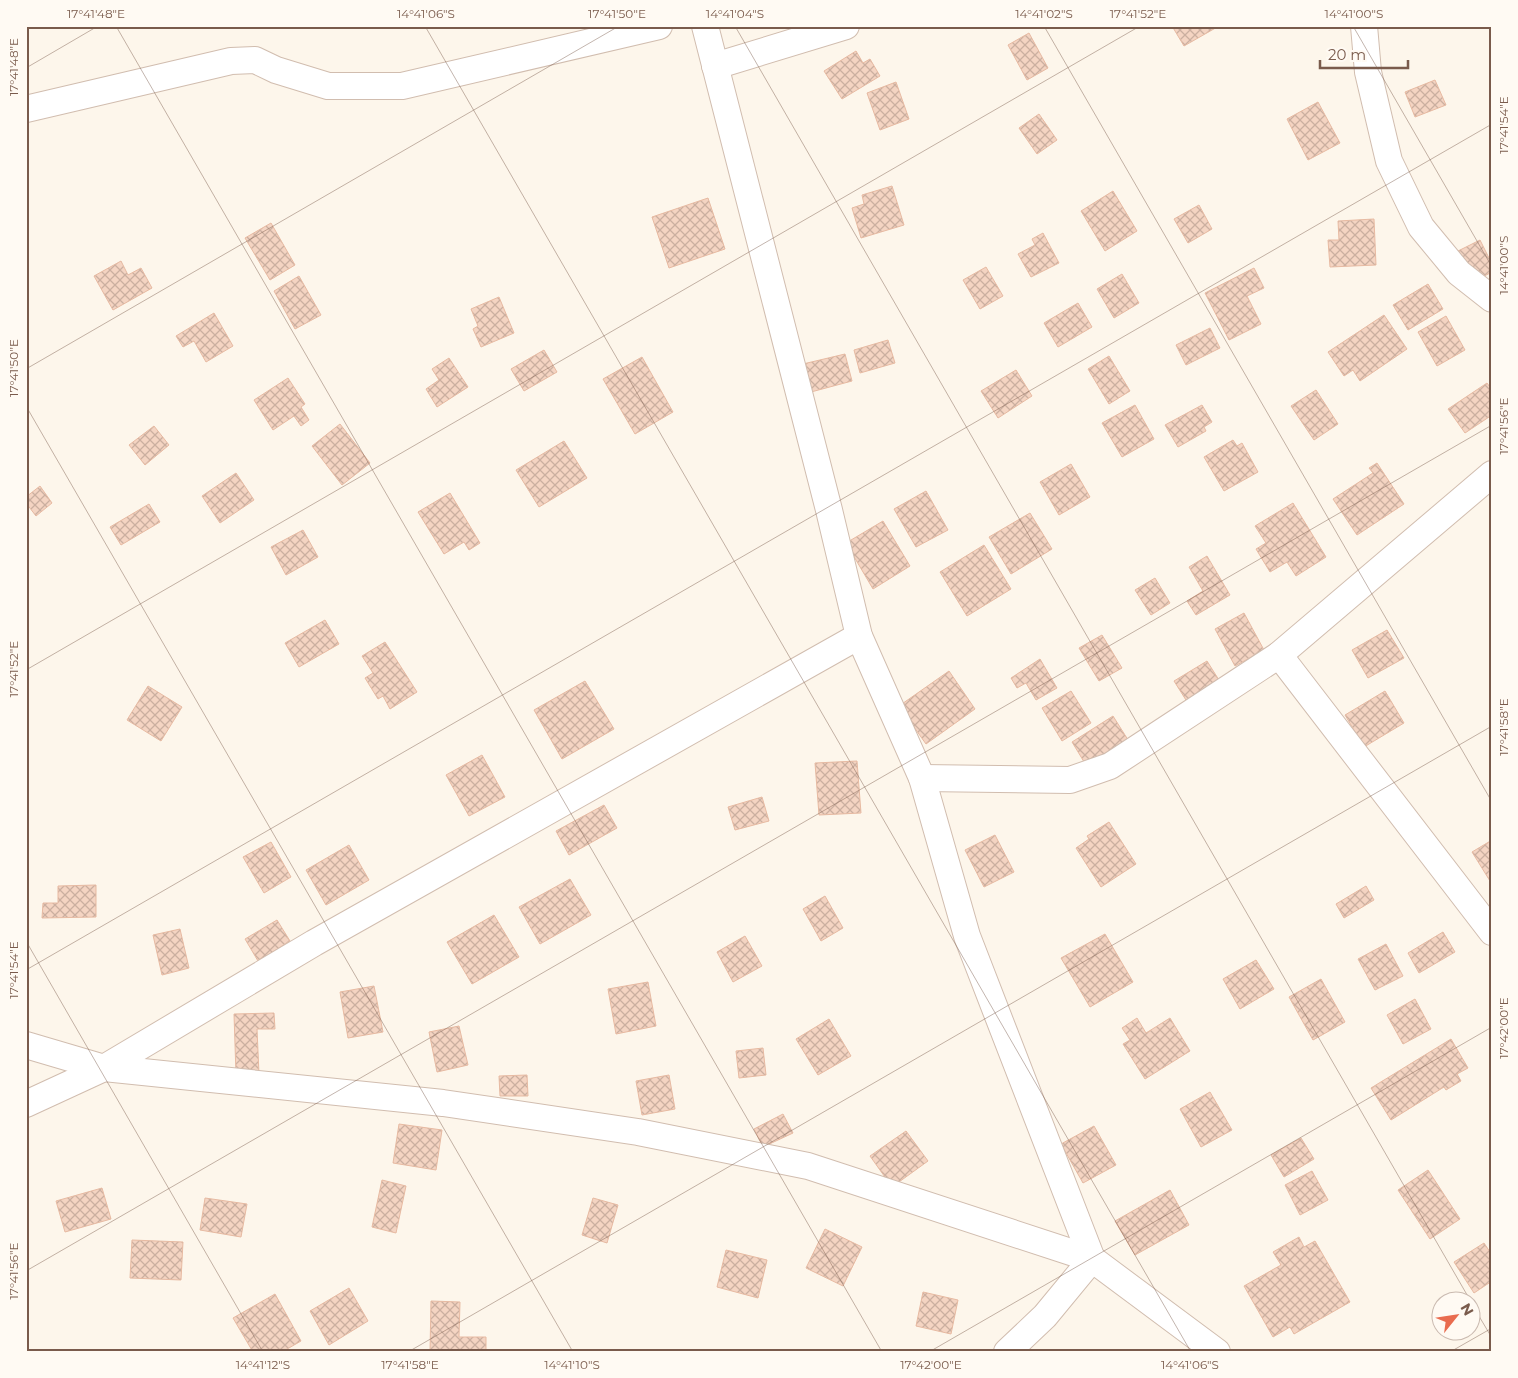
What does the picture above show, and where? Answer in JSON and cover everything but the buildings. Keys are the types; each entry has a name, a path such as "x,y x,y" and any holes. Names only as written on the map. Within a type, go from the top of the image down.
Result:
{"street":[{"path":"26,109 231,61 255,60 276,70 328,86 402,86 659,26"},
{"path":"705,26 859,636 922,778 967,936 1092,1259"},
{"path":"715,66 846,26"},
{"path":"1364,26 1368,72 1389,161 1421,227 1459,273 1492,299"},
{"path":"922,778 1070,780 1110,766 1279,655 1492,474"},
{"path":"26,1104 104,1068 314,943 859,636"},
{"path":"1279,655 1492,932"},
{"path":"26,1045 104,1068 443,1103 638,1132 808,1166 1092,1259 1217,1352"},
{"path":"1007,1352 1045,1316 1092,1259"}]}
